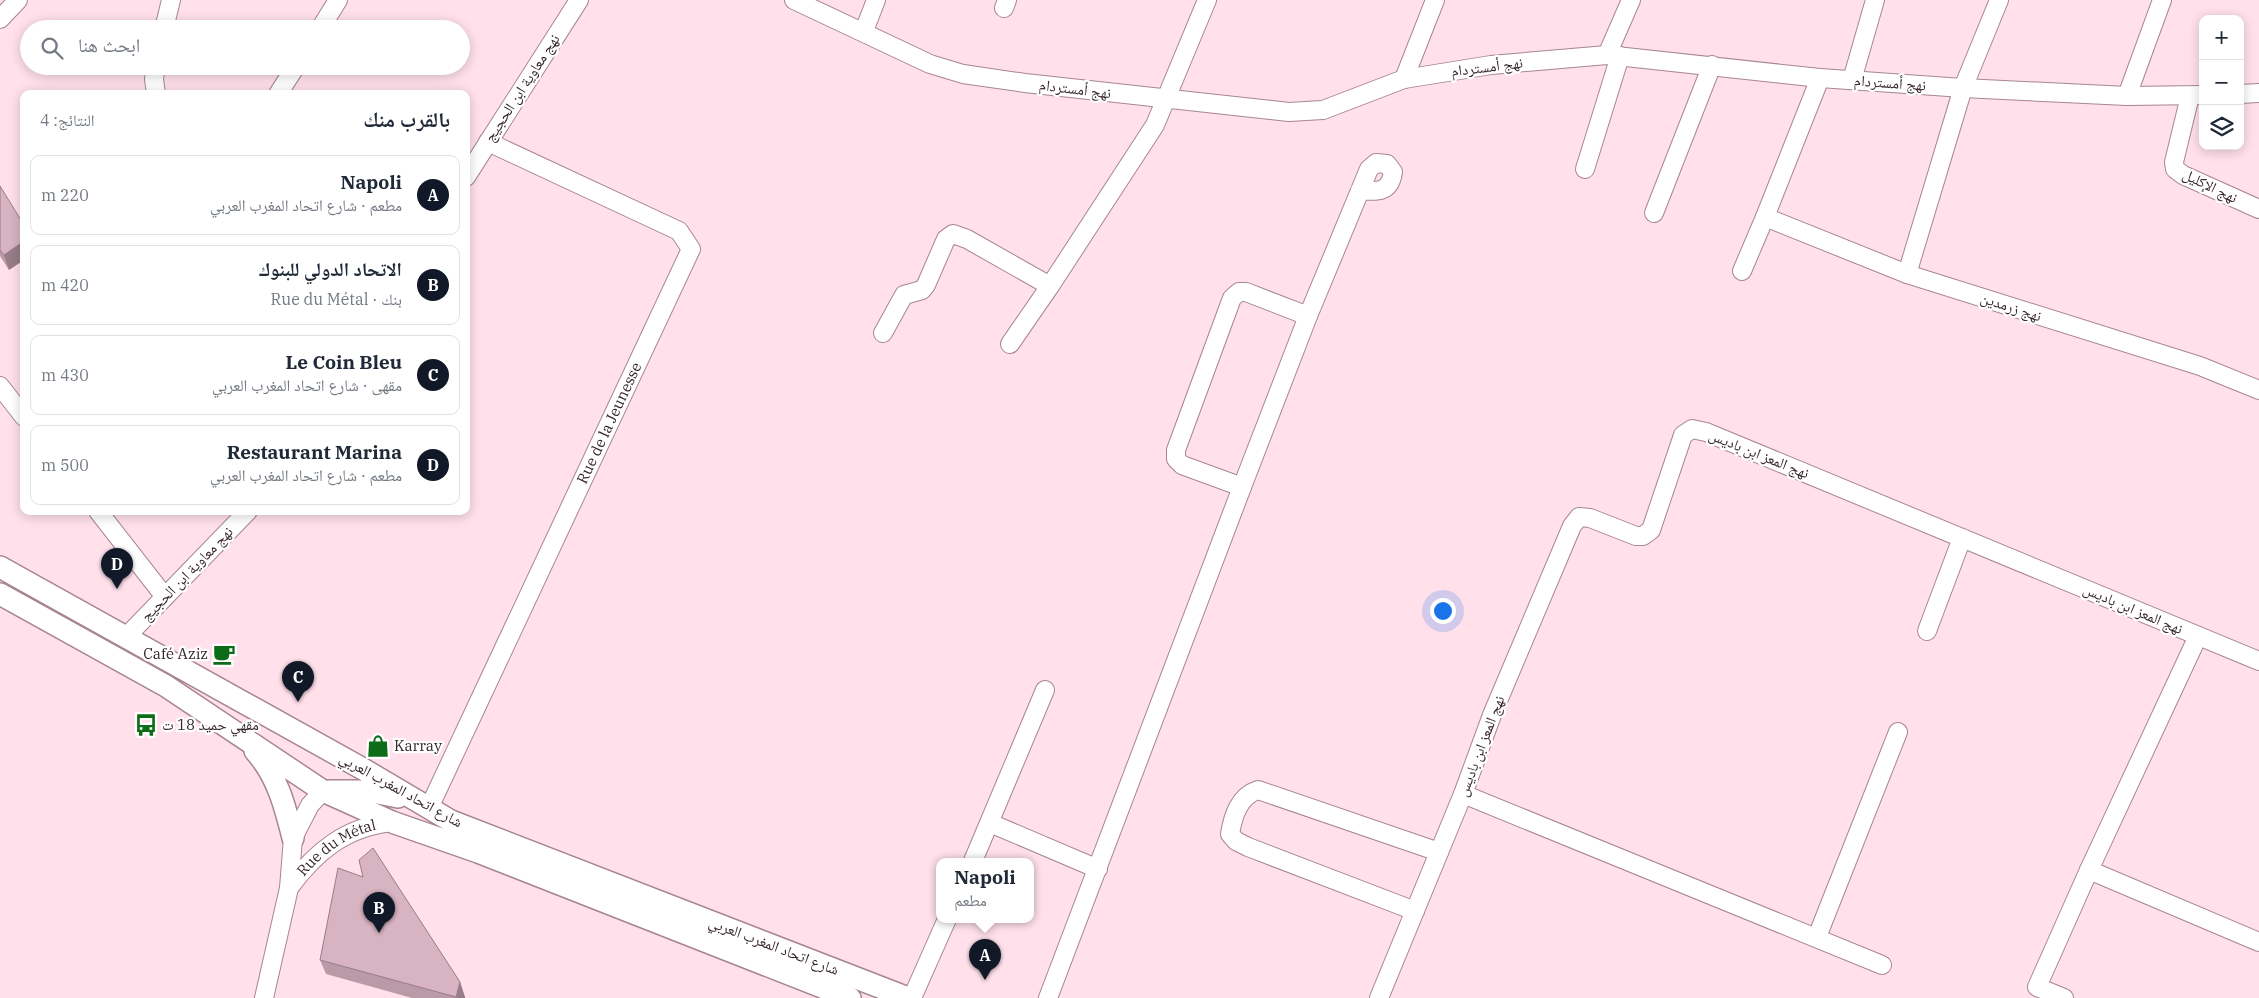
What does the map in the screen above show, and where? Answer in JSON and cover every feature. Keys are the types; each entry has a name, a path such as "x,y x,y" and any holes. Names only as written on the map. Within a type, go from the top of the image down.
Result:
{"main road":[{"name":"شارع اتحاد المغرب العربي","path":"0,567 363,769 451,821 908,998"},
{"name":"شارع اتحاد المغرب العربي","path":"0,594 166,686 323,791 392,822 478,852 850,998"},
{"path":"237,732 262,759 276,782 284,803 293,838"},
{"path":"323,791 354,790 391,794 428,808"}],"street":[{"path":"0,19 18,0"},
{"path":"166,20 171,0"},
{"path":"326,20 338,0"},
{"name":"نهج معاوية ابن الحجيج","path":"470,171 579,0"},
{"name":"نهج أمستردام","path":"794,0 864,31 930,64 963,74 1167,100 1289,112 1323,110 1404,79 1491,65 1613,55 1820,78 1963,88 2127,96 2197,96"},
{"path":"864,31 876,0"},
{"path":"1010,344 1147,137 1167,100 1207,0"},
{"path":"1404,79 1435,0"},
{"path":"1585,169 1613,55 1631,0"},
{"path":"1852,80 1875,0"},
{"path":"1907,274 1963,88 1999,0"},
{"path":"2127,96 2162,0"},
{"path":"1654,213 1712,65"},
{"path":"155,75 155,90"},
{"path":"281,90 290,75"},
{"path":"1742,271 1820,78"},
{"path":"2244,94 2259,93"},
{"name":"نهج الإكليل","path":"2197,96 2174,162 2176,169 2183,175 2259,209"},
{"name":"Rue de la Jeunesse","path":"428,808 691,249 679,231 488,142"},
{"path":"1048,998 1308,316 1360,190"},
{"name":"نهج زرمدين","path":"1765,217 1907,274 2200,366 2259,390"},
{"path":"883,332 904,295 922,290 926,285 946,239 953,234 967,239 1050,286"},
{"path":"1242,487 1182,465 1176,458 1176,450 1232,298 1239,292 1246,292 1308,316"},
{"path":"0,386 20,412"},
{"name":"نهج المعز ابن باديس","path":"1379,998 1463,794 1492,715 1572,526 1579,517 1590,518 1636,536 1643,536 1651,530 1683,435 1692,429 1706,432 2259,661"},
{"path":"101,515 165,598"},
{"name":"نهج معاوية ابن الحجيج","path":"126,637 244,515"},
{"path":"1928,630 1962,538"},
{"path":"2064,998 2037,987 2089,870 2198,636"},
{"path":"974,858 1045,690"},
{"path":"1817,937 1898,732"},
{"path":"1415,911 1248,847 1236,841 1230,834 1232,824 1243,798 1249,793 1258,790 1439,852"},
{"name":"Rue du Métal","path":"264,998 289,888 293,838 310,805 323,791"},
{"path":"1463,794 1882,965"},
{"name":"Rue du Métal","path":"289,888 312,859 329,845 373,824 392,822"},
{"path":"990,823 1098,868"},
{"path":"2089,870 2259,942"},
{"path":"912,998 945,923"}],"building":[{"path":"0,186 20,218 20,244 4,255 0,250"},
{"path":"373,848 460,982 456,997 320,960 338,868 363,877 359,860"}],"place":[{"name":"Restaurant Marina","path":"117,589"},
{"name":"Café Aziz","path":"224,654"},
{"name":"Le Coin Bleu","path":"298,702"},
{"name":"مقهي حميد 18 ت","path":"146,725"},
{"name":"Karray","path":"378,746"},
{"name":"الاتحاد الدولي للبنوك","path":"379,933"},
{"name":"Napoli","path":"985,980"}]}
